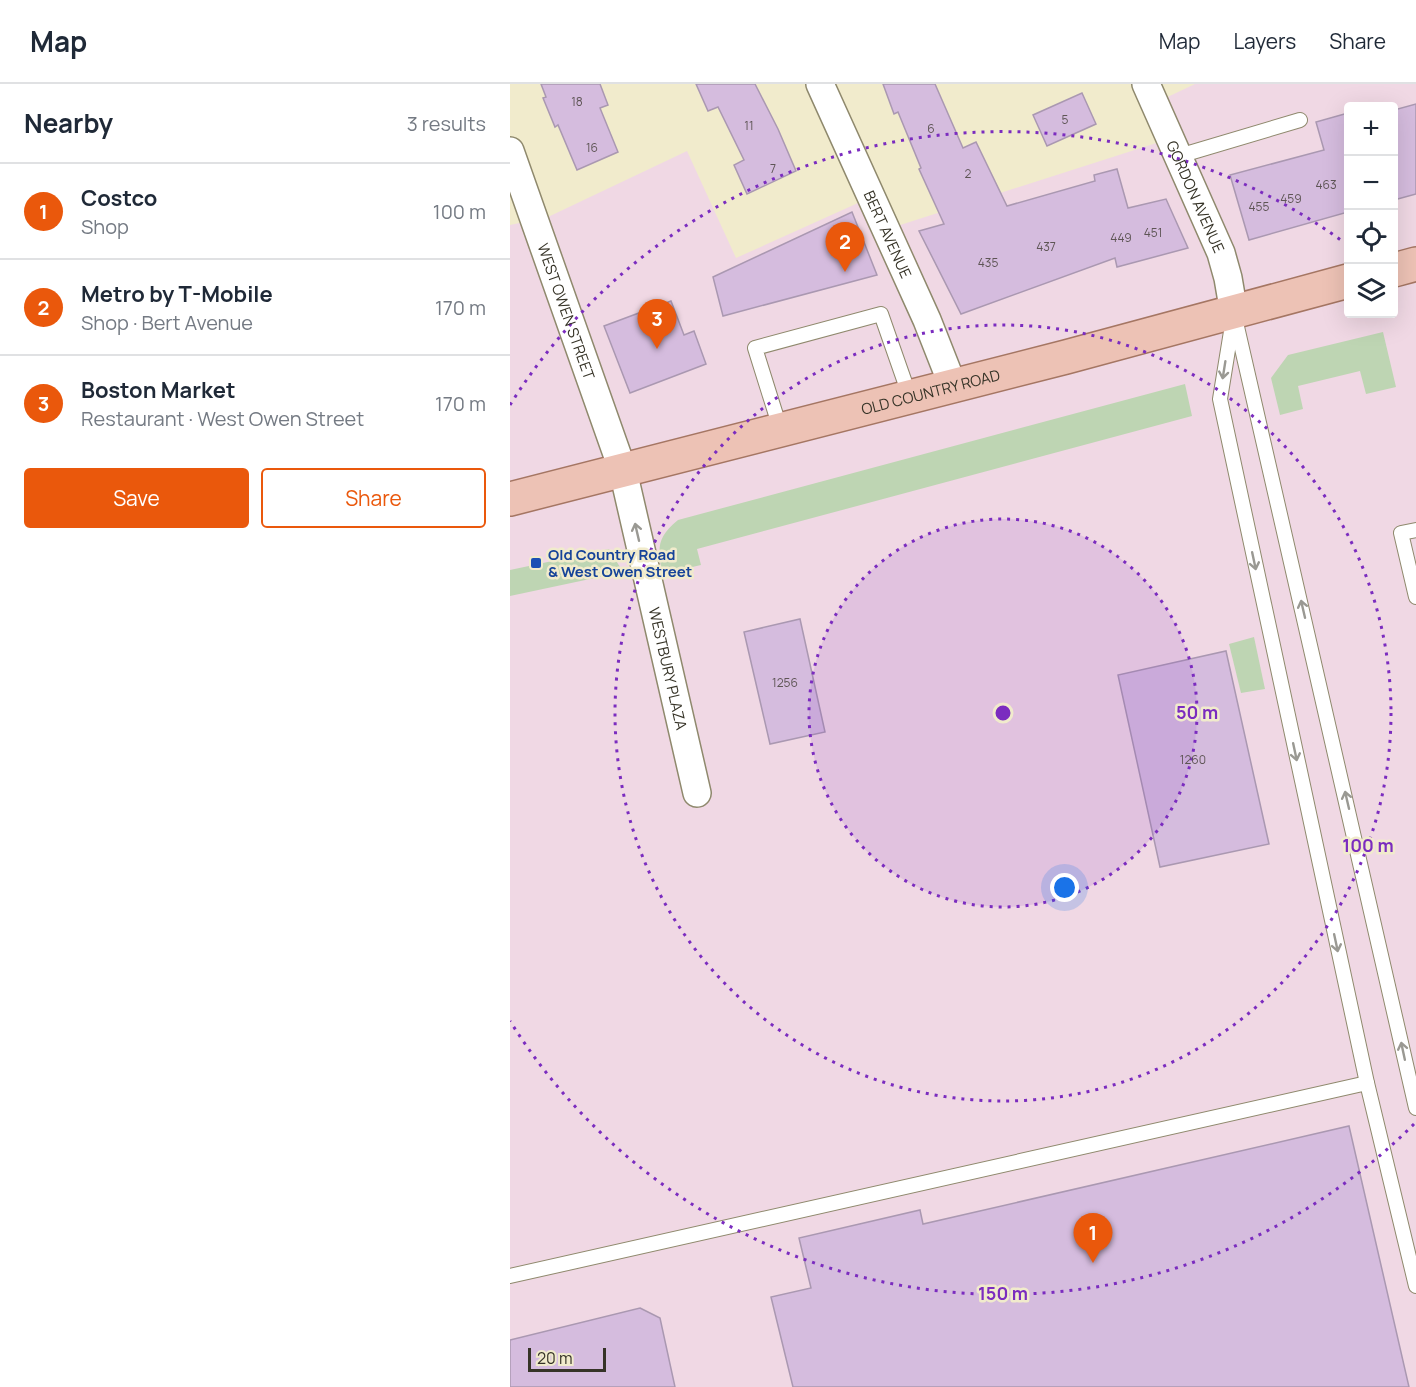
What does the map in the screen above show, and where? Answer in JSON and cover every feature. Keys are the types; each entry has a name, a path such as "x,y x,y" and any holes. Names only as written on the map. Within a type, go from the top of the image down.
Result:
{"main road":[{"path":"1398,269 1416,264"},
{"name":"OLD COUNTRY ROAD","path":"510,499 1234,313 1344,282"}],"street":[{"name":"BERT AVENUE","path":"820,84 927,320 953,386"},
{"name":"GORDON AVENUE","path":"1146,84 1221,253 1234,313"},
{"name":"WEST OWEN STREET","path":"510,151 623,471"},
{"name":"WESTBURY PLAZA","path":"623,471 698,793"}],"lane":[{"path":"1179,156 1300,120"},
{"path":"1234,313 1220,399 1366,1083 1416,1286"},
{"path":"1234,313 1416,1108"},
{"path":"781,430 755,348 881,314 910,397"},
{"path":"1416,530 1401,533 1416,597"},
{"path":"510,1276 1366,1083"}],"shaded area":[{"path":"1195,84 1416,84 1416,1387 510,1387 510,225 548,217 687,151 736,258 878,194 894,227 1172,138 1157,102"}],"green space":[{"path":"1383,332 1396,387 1366,394 1360,371 1298,386 1303,409 1280,415 1271,378 1288,355"},
{"path":"1185,384 1192,416 697,549 701,565 662,574 660,544 666,532 678,520"},
{"path":"609,549 623,572 510,596 510,570"},
{"path":"1254,637 1265,689 1241,693 1229,644"}],"building":[{"path":"541,84 600,84 608,105 600,108 618,152 577,170 558,125 555,127 543,98 546,97"},
{"path":"696,84 755,84 796,171 747,194 734,165 744,160 718,107 708,111"},
{"path":"883,84 935,84 963,148 976,142 1007,206 1095,181 1094,175 1117,169 1128,208 1166,199 1188,248 1117,267 1115,258 961,314 919,231 944,224 919,169 921,168 898,112 894,114"},
{"path":"1082,93 1096,124 1047,146 1033,115"},
{"path":"1416,104 1416,194 1398,199 1398,156 1398,109"},
{"path":"1344,114 1344,213 1249,240 1230,175 1324,150 1316,122"},
{"path":"852,212 877,275 723,316 713,277"},
{"path":"671,301 684,335 694,331 706,364 630,393 604,326"},
{"path":"800,619 825,732 770,744 744,632"},
{"path":"1226,651 1269,844 1160,867 1118,675"},
{"path":"1349,1126 1409,1387 793,1387 771,1297 811,1288 799,1238 920,1210 923,1224"},
{"path":"640,1308 660,1318 675,1387 510,1387 510,1340"}],"place":[{"name":"Metro by T-Mobile","path":"845,272"},
{"name":"Boston Market","path":"657,349"},
{"name":"Old Country Road & West Owen Street","path":"536,563"},
{"name":"Costco","path":"1093,1263"}]}
